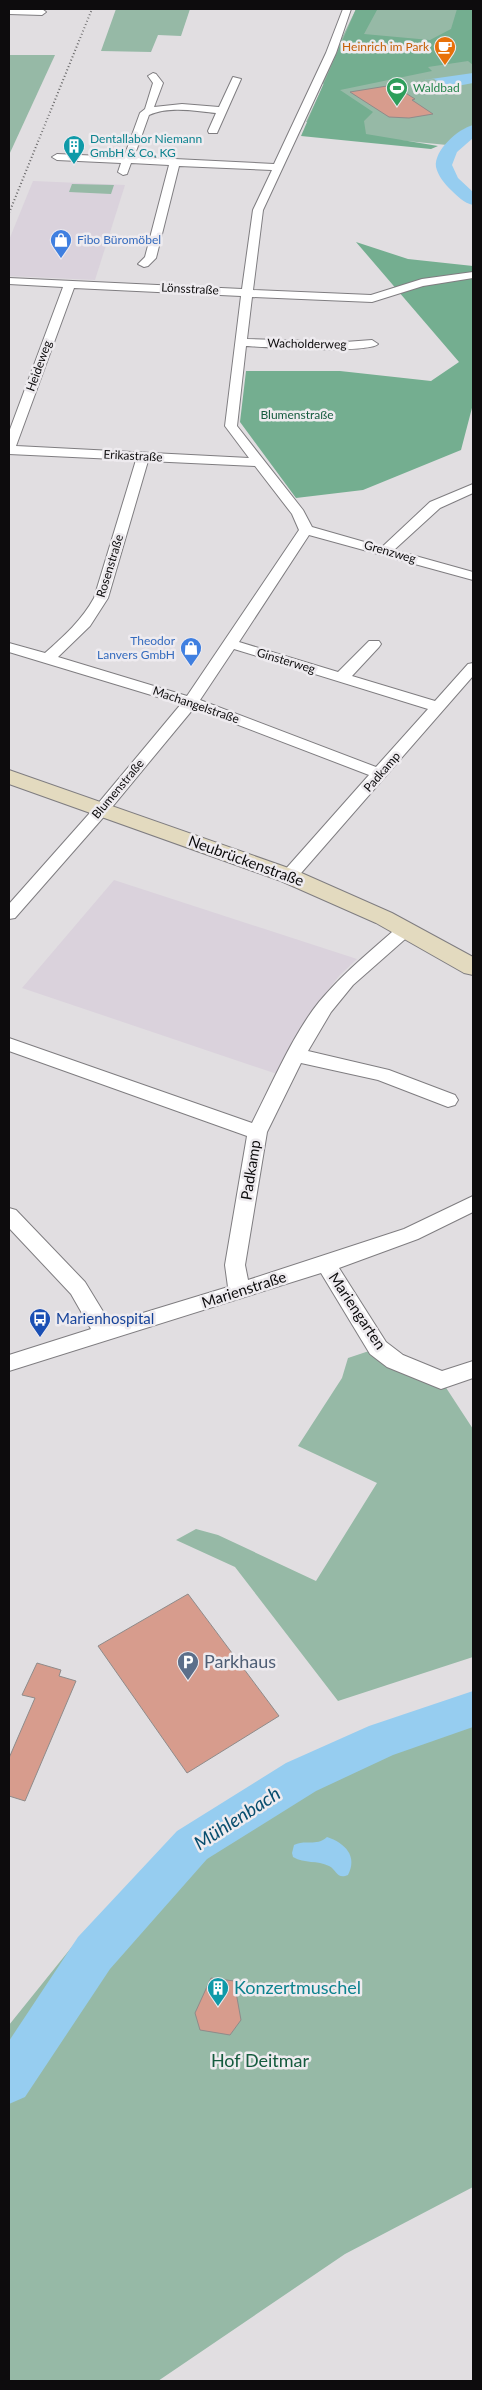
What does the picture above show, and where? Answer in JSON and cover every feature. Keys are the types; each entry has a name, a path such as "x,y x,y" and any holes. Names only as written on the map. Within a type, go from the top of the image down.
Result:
{"street":[{"path":"306,530 298,513 232,426 232,408 258,210 331,54 348,9"},
{"path":"9,11 42,12"},
{"path":"150,110 148,106 158,83 153,76"},
{"path":"213,131 236,79"},
{"path":"123,172 129,161 145,113 150,110 166,108 221,110"},
{"path":"57,157 279,168"},
{"path":"144,264 150,258 176,163"},
{"name":"Lönsstraße","path":"9,281 372,299 408,285 448,276 473,275"},
{"name":"Heideweg","path":"9,449 70,284"},
{"name":"Wacholderweg","path":"241,342 345,346 372,344"},
{"name":"Erikastraße","path":"9,449 258,462"},
{"name":"Rosenstraße","path":"49,658 84,624 101,598 142,457"},
{"path":"385,550 435,504 473,488"},
{"name":"Grenzweg","path":"306,530 385,550 473,576"},
{"name":"Blumenstraße","path":"9,914 102,809 191,702 306,530"},
{"name":"Ginsterweg","path":"231,644 438,707"},
{"path":"342,678 374,644"},
{"name":"Machangelstraße","path":"9,647 191,702 380,774"},
{"name":"Padkamp","path":"289,876 473,667"},
{"name":"Neubrückenstraße","path":"9,777 289,876 335,895 406,930 473,967"},
{"name":"Padkamp","path":"239,1292 235,1265 257,1132 296,1055 324,1008 347,981 406,930"},
{"path":"9,1044 257,1132"},
{"path":"296,1055 382,1075 448,1100"},
{"name":"Marienstraße","path":"9,1363 326,1264 411,1234 473,1203"},
{"path":"9,1215 78,1288 104,1332"},
{"name":"Mariengarten","path":"326,1264 378,1348 395,1361 441,1380 473,1369"}],"shaded area":[{"path":"33,181 125,185 95,280 9,276 9,240"},
{"path":"114,880 357,959 339,976 315,1007 277,1074 22,988"}],"green space":[{"path":"116,9 190,9 181,36 158,35 151,52 101,51"},
{"path":"356,9 473,9 473,127 470,127 447,145 366,137 358,133 306,122 324,84 320,83"},
{"path":"356,9 396,9 377,10 364,34 430,40 451,29 457,9 473,9 473,65 468,61 428,67 432,71 340,90 373,112 364,121 366,134 438,146 431,149 301,136"},
{"path":"9,55 55,55 9,155"},
{"path":"72,184 114,185 111,194 69,192"},
{"path":"356,242 408,259 473,266 473,404 461,450 363,490 296,498 240,422 246,371 340,371 431,381 459,362"},
{"path":"378,1348 441,1380 473,1429 473,1657 338,1701 235,1567 176,1540 196,1529 218,1535 316,1581 377,1483 298,1446 342,1378 348,1358"},
{"name":"Hof Deitmar","path":"473,1693 473,2187 345,2254 158,2381 9,2381 9,2025 79,1938 192,1845 315,1755"}],"water":[{"path":"473,73 473,83 447,88 434,79 424,80"},
{"path":"327,1837 339,1843 348,1851 351,1868 348,1875 339,1875 332,1868 324,1864 302,1861 293,1857 294,1845 298,1843 319,1842"}],"building":[{"name":"Waldbad","path":"393,85 415,99 412,100 433,114 409,118 389,117 350,92"},
{"name":"Parkhaus","path":"188,1594 279,1716 187,1773 98,1646"},
{"path":"37,1663 61,1670 59,1676 76,1681 25,1801 9,1796 9,1758 35,1698 22,1695"},
{"name":"Konzertmuschel","path":"211,1978 234,1981 241,2020 230,2035 200,2030 195,2013"}],"waterway":[{"name":"Mühlenbach","path":"473,130 451,149 445,157 444,165 446,173 452,181 473,200"},
{"name":"Mühlenbach","path":"9,2081 94,1953 192,1845 301,1777 383,1739 473,1709"}],"railway":[{"path":"9,213 92,9"}],"place":[{"name":"Heinrich im Park","path":"445,66"},
{"name":"Waldbad","path":"397,107"},
{"name":"Dentallabor Niemann GmbH & Co. KG","path":"74,165"},
{"name":"Fibo Büromöbel","path":"61,259"},
{"name":"Theodor Lanvers GmbH","path":"191,667"},
{"name":"Marienhospital","path":"40,1338"},
{"name":"Parkhaus","path":"188,1681"},
{"name":"Konzertmuschel","path":"218,2007"}]}
